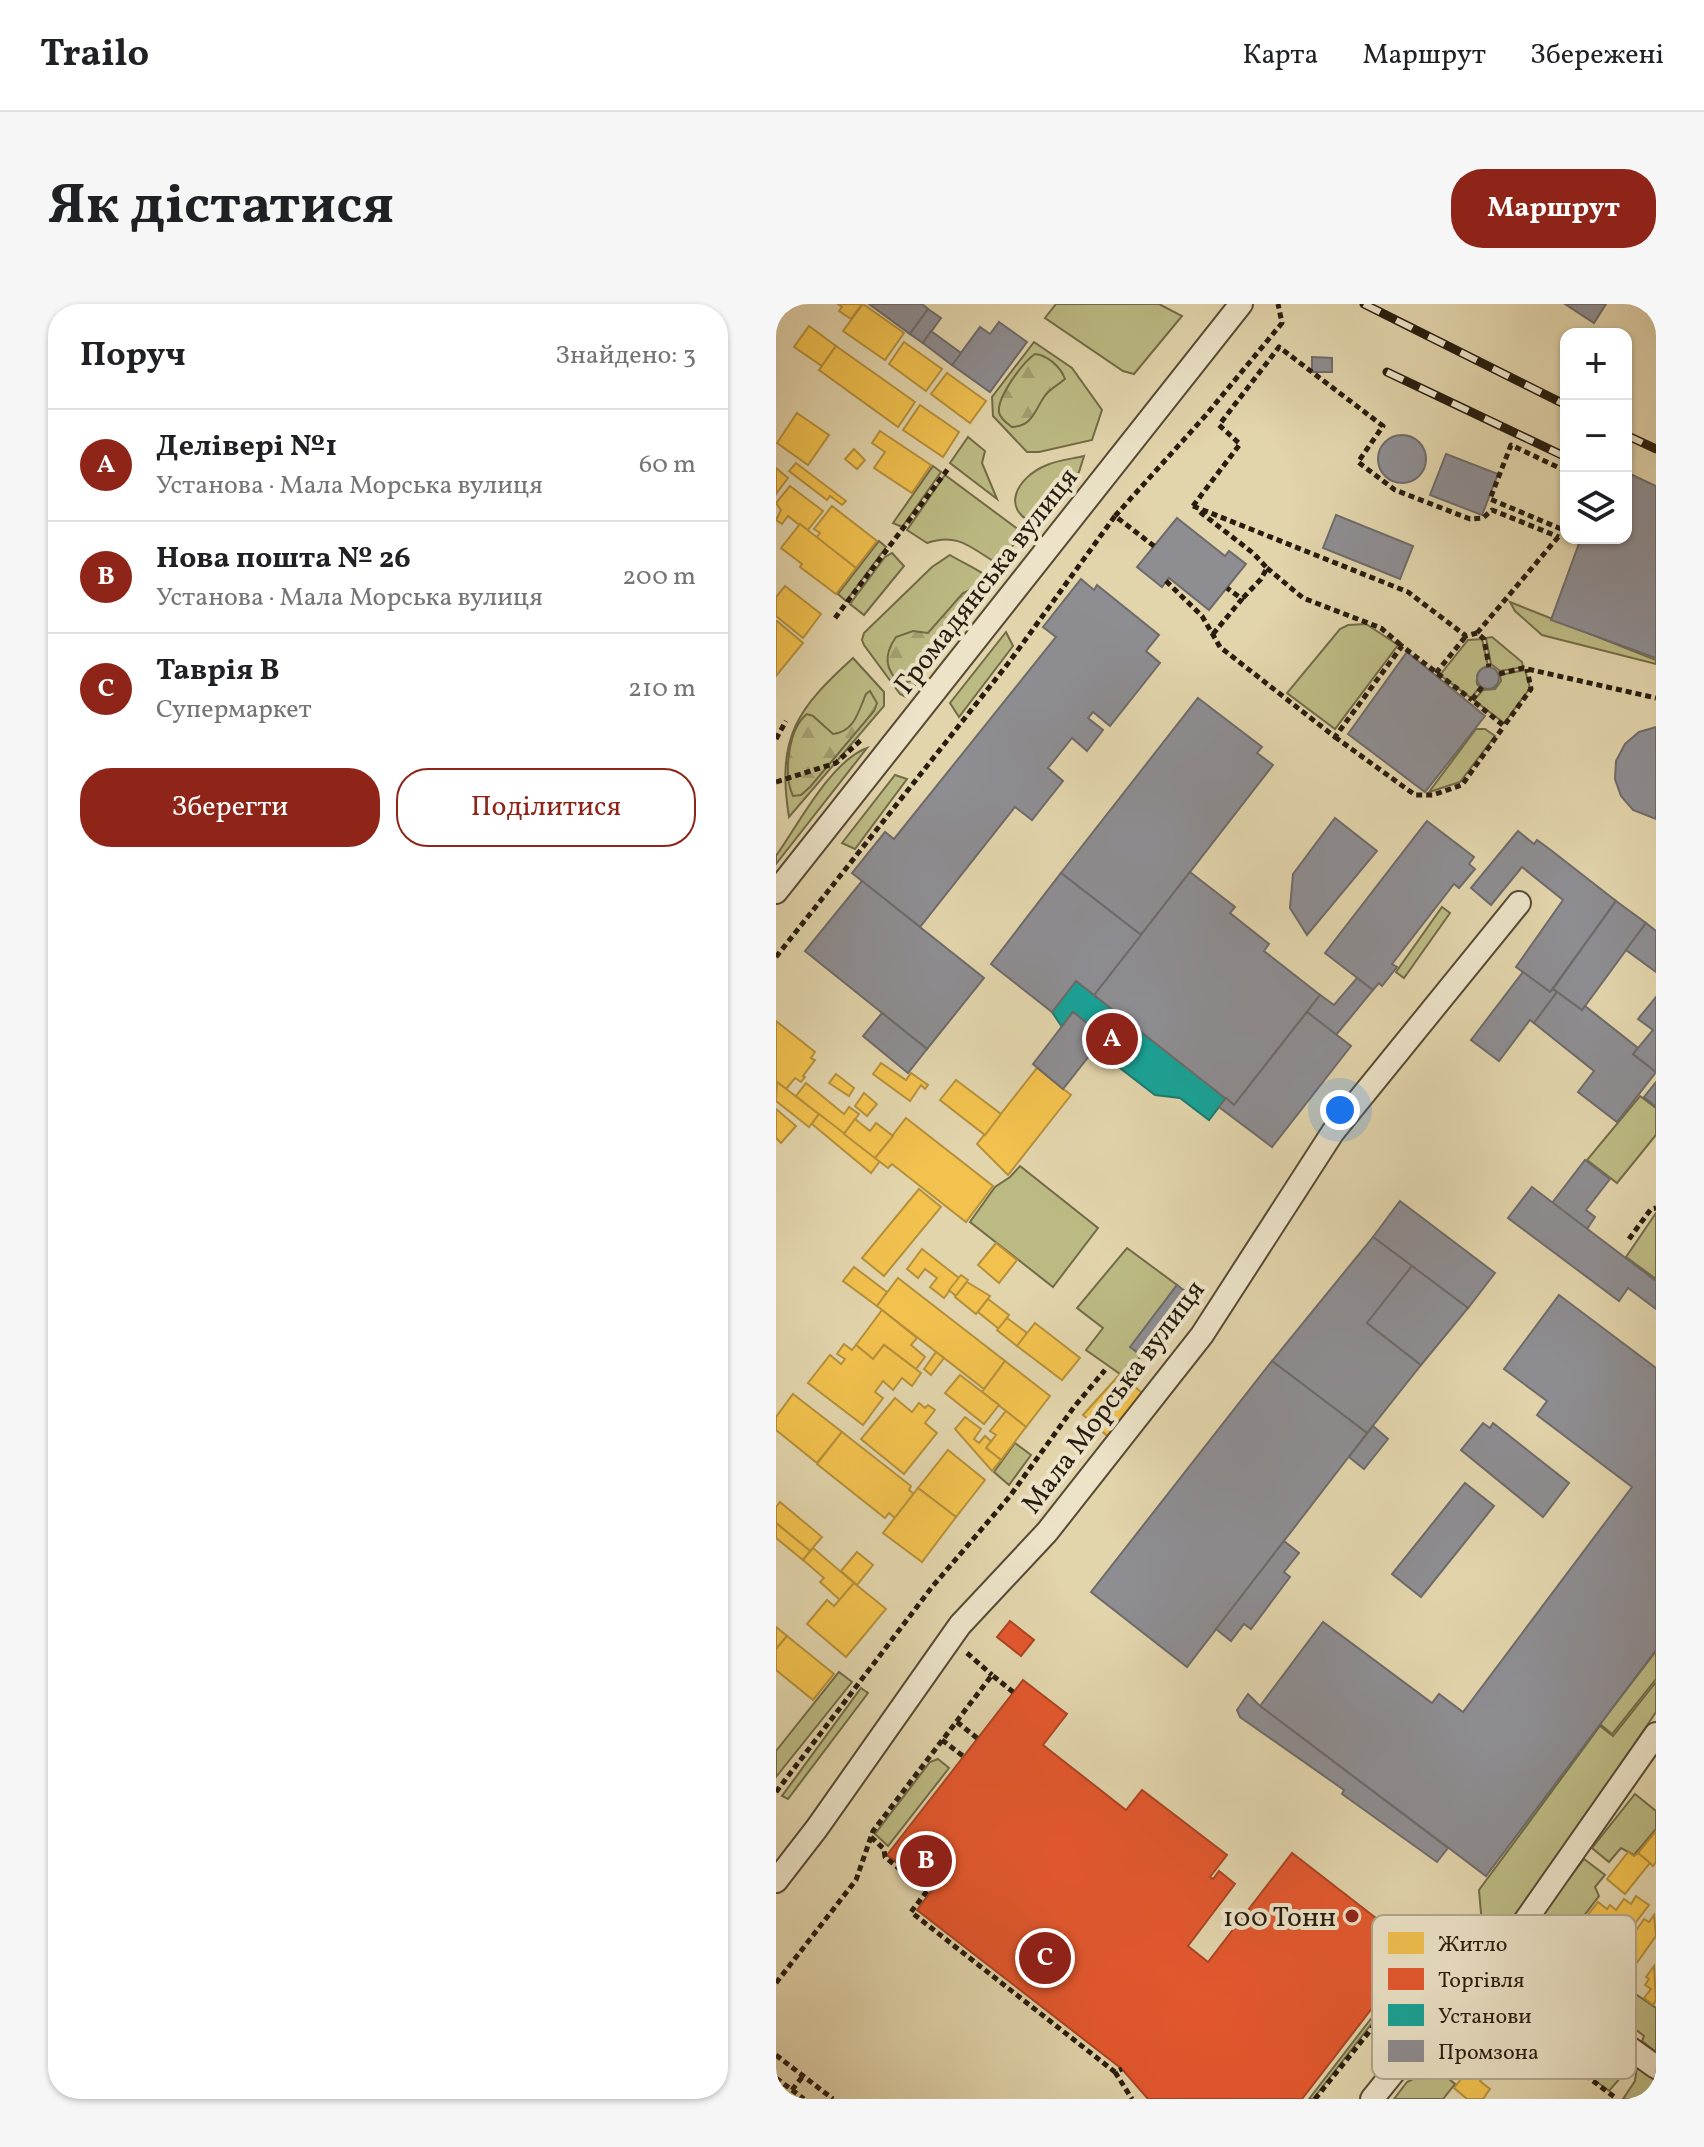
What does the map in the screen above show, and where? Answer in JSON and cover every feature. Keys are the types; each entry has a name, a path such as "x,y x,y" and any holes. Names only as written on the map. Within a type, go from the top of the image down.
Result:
{"street":[{"name":"Громадянська вулиця","path":"776,892 1241,304"},
{"name":"Мала Морська вулиця","path":"776,1881 960,1625 1047,1532 1202,1335 1333,1132 1519,903"},
{"path":"1529,1915 1656,1734"},
{"path":"1636,2053 1656,2067"},
{"path":"1372,2099 1388,2079"}],"path":[{"path":"776,957 1010,661 1115,516 1206,415 1282,323 1278,304"},
{"path":"1193,506 1240,444 1219,425 1279,347 1383,426 1358,462 1395,490 1470,519 1483,518 1492,510 1559,537 1477,633 1466,636 1436,673"},
{"path":"1560,468 1511,445 1490,499 1560,528"},
{"path":"835,618 948,469"},
{"path":"1193,506 1253,553 1303,598 1381,628 1504,726"},
{"path":"1193,506 1408,592 1466,636"},
{"path":"1115,516 1154,546"},
{"path":"1213,634 1267,568"},
{"path":"1166,581 1202,616 1220,647 1415,795 1433,795 1462,785 1531,689 1527,669"},
{"path":"1227,588 1242,599"},
{"path":"1477,633 1484,639 1489,667"},
{"path":"1335,737 1402,646"},
{"path":"1499,674 1527,669 1656,698"},
{"path":"1472,700 1482,687"},
{"path":"776,739 786,721"},
{"path":"776,782 836,763 866,735"},
{"path":"1629,1239 1651,1209 1656,1208"},
{"path":"776,1792 932,1587 1010,1496 1074,1407 1105,1370"},
{"path":"776,1983 856,1880 873,1831 992,1675 1013,1692"},
{"path":"957,1722 977,1738"},
{"path":"942,1740 963,1756"},
{"path":"871,1837 884,1849 885,1857 927,1891 911,1912 1115,2072 1132,2099"},
{"path":"1315,2099 1372,2027"},
{"path":"776,2055 833,2099"},
{"path":"1115,2072 1122,2069"},
{"path":"792,2090 803,2076"},
{"path":"776,2078 804,2099"},
{"path":"1590,2079 1617,2099"}],"green space":[{"path":"1056,304 1159,304 1182,316 1134,374 1123,371 1045,318"},
{"path":"1034,342 1072,368 1102,410 1092,440 1027,452 993,416 992,397"},
{"path":"1035,354 1053,362 1065,379 1046,394 1028,421 1012,427 1001,417 999,406 1012,380"},
{"path":"968,437 985,451 982,463 997,499 950,463"},
{"path":"1084,456 1079,472 1039,525 1019,512 1016,495 1020,486 1036,470 1051,463"},
{"path":"933,466 941,472 902,527 893,523"},
{"path":"945,475 1023,533 998,564 964,543 947,539 927,543 907,530"},
{"path":"879,541 886,547 846,601 838,594"},
{"path":"892,553 904,566 864,615 850,604 885,557"},
{"path":"950,555 990,579 987,592 906,697 900,694 864,645 864,633 932,567"},
{"path":"972,589 977,595 969,609 910,681 901,685 888,662 889,650 896,637 913,631 928,633 963,593"},
{"path":"1510,602 1656,660 1656,664 1542,635 1515,611"},
{"path":"1366,624 1398,645 1335,729 1287,693 1340,629 1348,625"},
{"path":"1006,632 1013,646 959,717 950,703"},
{"path":"1492,637 1522,662 1523,667 1500,671 1491,664 1486,638"},
{"path":"1482,639 1488,666 1478,673 1477,684 1480,687 1471,698 1440,675 1468,640"},
{"path":"853,658 884,692 884,706 789,817 786,765 796,726 818,693"},
{"path":"1525,670 1530,688 1504,723 1474,700 1483,690 1495,689 1501,681 1500,675"},
{"path":"870,691 877,703 874,711 810,787 801,795 793,796 788,776 789,753 795,730 801,721 807,714 833,734 840,732 855,720"},
{"path":"1476,729 1485,729 1495,736 1460,782 1429,792"},
{"path":"867,748 776,864 776,856 828,780 854,755"},
{"path":"895,775 907,779 855,849 842,843"},
{"path":"1442,907 1450,913 1404,978 1396,972"},
{"path":"1640,1096 1656,1108 1656,1135 1617,1183 1587,1160"},
{"path":"1020,1166 1098,1228 1053,1287 970,1222 995,1187"},
{"path":"1656,1213 1656,1279 1626,1257"},
{"path":"1127,1248 1177,1285 1131,1347 1141,1356 1127,1373 1120,1374 1086,1350 1103,1328 1077,1308"},
{"path":"1015,1443 1031,1455 1009,1485 994,1472"},
{"path":"1656,1651 1656,1679 1612,1734 1600,1724"},
{"path":"839,1672 852,1682 776,1777 776,1751"},
{"path":"1656,1682 1656,1712 1520,1915 1481,1915 1479,1890 1600,1726 1613,1736"},
{"path":"861,1688 868,1693 788,1799 782,1796"},
{"path":"938,1759 949,1768 888,1846 875,1834 930,1762"},
{"path":"1635,1794 1656,1811 1656,1829 1634,1855 1621,1848 1609,1862 1592,1848"},
{"path":"1584,1859 1605,1875 1595,1887 1599,1896 1585,1915 1541,1915"},
{"path":"1636,1996 1656,2008 1656,2052 1642,2041 1644,2036 1636,2030"},
{"path":"1372,2017 1372,2023 1313,2099 1309,2099"},
{"path":"1637,2067 1656,2081 1656,2099 1623,2099"},
{"path":"1413,2079 1449,2079 1455,2084 1443,2099 1394,2099 1407,2082"},
{"path":"1593,2079 1619,2079 1609,2091"}],"building: Житло":[{"path":"838,304 862,304 851,319 839,311 842,307"},
{"path":"863,304 904,333 885,360 843,331"},
{"path":"809,326 836,346 822,366 794,347"},
{"path":"904,342 942,369 926,391 889,364"},
{"path":"836,346 915,402 898,427 819,370"},
{"path":"947,373 986,401 970,423 931,394"},
{"path":"920,405 959,432 943,457 903,430"},
{"path":"797,413 829,435 808,465 777,443"},
{"path":"880,431 931,465 912,493 874,468 885,452 872,443"},
{"path":"854,449 865,460 857,469 845,459"},
{"path":"796,463 846,501 842,505 830,496 827,500 789,471"},
{"path":"776,468 788,478 776,494"},
{"path":"790,486 823,511 807,531 788,516 782,524 776,520 781,510 776,503"},
{"path":"832,506 877,541 856,568 816,538 820,533 814,529"},
{"path":"800,524 856,568 836,594 781,548"},
{"path":"785,586 821,614 803,638 776,616 776,597"},
{"path":"776,622 803,643 776,676"},
{"path":"776,1021 815,1052 811,1058 815,1060 805,1077 801,1082 795,1078 786,1089 776,1081"},
{"path":"881,1063 906,1080 911,1073 928,1085 925,1089 921,1085 910,1101 873,1074"},
{"path":"1037,1068 1071,1095 1008,1175 977,1144"},
{"path":"836,1074 854,1088 849,1096 829,1083"},
{"path":"956,1080 1001,1114 985,1135 940,1100"},
{"path":"777,1082 819,1114 809,1127 776,1101"},
{"path":"806,1083 844,1114 849,1107 859,1114 844,1134 796,1096"},
{"path":"864,1093 877,1104 867,1116 855,1106"},
{"path":"776,1109 796,1126 781,1143 776,1138"},
{"path":"819,1114 880,1161 871,1173 812,1124"},
{"path":"906,1118 993,1186 966,1222 892,1164 888,1168 875,1158"},
{"path":"855,1119 870,1131 876,1123 893,1136 875,1158 844,1134"},
{"path":"919,1189 941,1207 884,1276 862,1258"},
{"path":"996,1243 1017,1260 999,1283 978,1265"},
{"path":"922,1249 959,1278 944,1298 930,1287 937,1278 925,1269 918,1278 907,1269"},
{"path":"854,1267 887,1292 877,1306 843,1281"},
{"path":"961,1275 968,1280 956,1296 949,1290"},
{"path":"898,1278 1005,1361 984,1389 877,1306"},
{"path":"967,1282 990,1296 976,1314 955,1297"},
{"path":"988,1299 1009,1315 999,1329 978,1312"},
{"path":"882,1310 917,1338 911,1345 925,1357 916,1369 884,1345 873,1359 856,1345"},
{"path":"1007,1318 1027,1333 1017,1346 997,1330"},
{"path":"1035,1323 1080,1358 1062,1380 1017,1346"},
{"path":"844,1344 852,1350 856,1345 873,1359 884,1345 921,1373 912,1386 902,1378 893,1390 883,1381 875,1392 883,1398 863,1425 808,1383 830,1355 841,1364 845,1359 837,1354"},
{"path":"936,1352 944,1358 931,1375 924,1369"},
{"path":"1005,1361 1050,1396 1026,1427 982,1392"},
{"path":"1120,1374 1148,1398 1111,1439 1083,1415"},
{"path":"960,1375 999,1405 984,1424 945,1393"},
{"path":"793,1394 842,1432 817,1463 776,1430 776,1417"},
{"path":"895,1398 912,1412 919,1403 935,1410 925,1423 937,1433 904,1474 861,1439"},
{"path":"1006,1411 1026,1427 1001,1460 986,1448 996,1435 990,1431"},
{"path":"965,1417 981,1429 974,1439 979,1443 985,1436 991,1441 986,1448 1001,1460 992,1471 955,1429"},
{"path":"842,1432 911,1486 909,1490 914,1494 895,1518 889,1513 885,1518 817,1464"},
{"path":"948,1450 985,1480 956,1517 918,1488"},
{"path":"918,1488 956,1517 922,1562 883,1533"},
{"path":"780,1502 822,1537 810,1551 776,1523 776,1507"},
{"path":"776,1523 810,1551 803,1560 776,1538"},
{"path":"813,1548 854,1583 840,1600 820,1582 824,1578 803,1560"},
{"path":"857,1552 873,1565 857,1585 841,1571"},
{"path":"854,1583 886,1609 846,1657 807,1624 827,1600 834,1606"},
{"path":"776,1627 787,1636 776,1649"},
{"path":"787,1636 834,1674 813,1700 776,1670 776,1649"},
{"path":"1656,1831 1656,1862 1653,1866 1638,1853"},
{"path":"1628,1852 1634,1856 1638,1853 1650,1863 1625,1894 1607,1879"},
{"path":"1636,1896 1649,1905 1636,1922 1636,1915 1588,1915 1598,1902 1607,1909 1610,1905 1616,1910 1624,1899 1631,1904"},
{"path":"1654,1915 1656,1936 1636,1964 1636,1931 1644,1919 1649,1922"},
{"path":"1654,1966 1656,2000 1653,2005 1644,1998 1651,1989 1645,1985 1649,1979 1646,1977"},
{"path":"1461,2079 1482,2079 1480,2081 1490,2089 1483,2099 1467,2099 1454,2088"}],"building: Торгівля":[{"path":"1010,1621 1034,1640 1021,1656 997,1637"},
{"path":"1023,1680 1067,1714 1043,1745 1126,1810 1142,1790 1227,1855 1210,1877 1213,1879 1219,1871 1235,1884 1188,1946 1208,1962 1292,1853 1372,1915 1372,2008 1302,2099 1148,2099 1122,2069 917,1910 932,1890 887,1855"}],"building: Установи":[{"path":"1076,981 1226,1098 1209,1120 1180,1098 1155,1095 1103,1055 1093,1052 1104,1037 1073,1012 1062,1027 1052,1012"}],"building: Промзона":[{"path":"869,304 922,304 928,309 910,334"},
{"path":"1565,304 1606,304 1594,323"},
{"path":"928,309 941,318 923,343 910,334"},
{"path":"999,322 1027,342 990,392 952,365 980,327 990,334"},
{"path":"931,331 961,353 952,365 923,343"},
{"path":"1312,357 1332,358 1332,372 1312,372"},
{"path":"1402,435 1419,442 1426,459 1419,476 1402,483 1385,476 1378,459 1385,442"},
{"path":"1446,454 1498,474 1482,515 1430,495"},
{"path":"1632,475 1656,486 1656,658 1551,620 1579,544 1632,544"},
{"path":"1336,515 1413,546 1400,579 1323,548"},
{"path":"1177,518 1225,556 1229,551 1246,564 1209,610 1169,578 1162,587 1137,567"},
{"path":"1081,579 1094,590 1097,585 1159,635 1146,651 1160,663 1110,726 1093,712 1088,718 1103,730 1087,751 1072,738 1048,768 1063,781 1032,820 1015,807 920,927 852,873 885,832 894,839 1056,637 1043,627"},
{"path":"1407,652 1485,716 1425,792 1348,734"},
{"path":"1488,667 1496,670 1499,678 1496,686 1488,689 1480,686 1477,678 1480,670"},
{"path":"1198,698 1262,747 1257,753 1273,765 1141,935 1061,873"},
{"path":"1656,727 1656,819 1633,810 1621,796 1615,779 1616,761 1625,744 1639,732"},
{"path":"1335,818 1377,851 1307,935 1290,908 1293,874"},
{"path":"1427,821 1474,857 1469,864 1475,869 1459,888 1454,884 1392,964 1397,967 1382,986 1379,983 1373,990 1325,953"},
{"path":"1518,831 1534,844 1537,840 1616,901 1550,992 1516,967 1563,900 1522,867 1491,905 1471,888"},
{"path":"1190,872 1235,907 1230,913 1269,944 1264,951 1320,995 1234,1105 1094,995"},
{"path":"1061,873 1141,935 1094,995 1076,981 1052,1012 991,964"},
{"path":"862,881 984,978 927,1049 805,951"},
{"path":"1616,901 1646,923 1582,1010 1553,989"},
{"path":"1646,923 1656,931 1656,972 1626,950"},
{"path":"1523,972 1550,992 1553,989 1557,992 1534,1023 1530,1020 1499,1061 1471,1040"},
{"path":"1357,978 1373,990 1336,1035 1307,1012 1320,995 1334,1005"},
{"path":"1557,992 1582,1010 1585,1006 1638,1048 1633,1054 1656,1072 1617,1122 1578,1092 1594,1071 1534,1023"},
{"path":"1656,997 1656,1072 1633,1054 1653,1030 1638,1019"},
{"path":"1073,1012 1104,1037 1063,1089 1033,1064"},
{"path":"1307,1012 1351,1046 1272,1147 1219,1107 1226,1098 1234,1105"},
{"path":"882,1013 927,1049 908,1073 863,1036"},
{"path":"1656,1082 1656,1107 1644,1097"},
{"path":"1585,1160 1610,1179 1586,1210 1595,1217 1587,1229 1552,1203"},
{"path":"1532,1187 1656,1281 1656,1309 1628,1288 1619,1301 1508,1218"},
{"path":"1400,1201 1495,1273 1468,1308 1373,1237"},
{"path":"1373,1237 1412,1266 1367,1323 1421,1365 1367,1433 1272,1361"},
{"path":"1412,1266 1468,1308 1421,1365 1367,1323"},
{"path":"1177,1285 1198,1301 1152,1363 1130,1347"},
{"path":"1559,1295 1656,1368 1656,1650 1486,1876 1260,1706 1323,1622 1432,1703 1439,1694 1463,1712 1632,1487 1537,1415 1547,1401 1504,1369"},
{"path":"1272,1361 1367,1433 1187,1667 1091,1592"},
{"path":"1483,1423 1490,1428 1493,1423 1569,1483 1543,1517 1461,1450"},
{"path":"1373,1426 1388,1439 1364,1469 1349,1457"},
{"path":"1465,1483 1494,1506 1421,1597 1392,1574"},
{"path":"1284,1541 1299,1553 1284,1572 1290,1577 1251,1629 1244,1624 1231,1641 1216,1629"},
{"path":"1248,1694 1448,1848 1437,1862 1342,1794 1344,1790 1240,1717 1237,1710"}],"railway":[{"path":"1364,304 1560,402"},
{"path":"1387,372 1560,454"},
{"path":"1632,438 1656,449"}],"place":[{"name":"Делівері №1","path":"1112,1039"},
{"name":"Нова пошта № 26","path":"926,1861"},
{"name":"100 Тонн","path":"1352,1916"},
{"name":"Таврія В","path":"1045,1958"}]}
